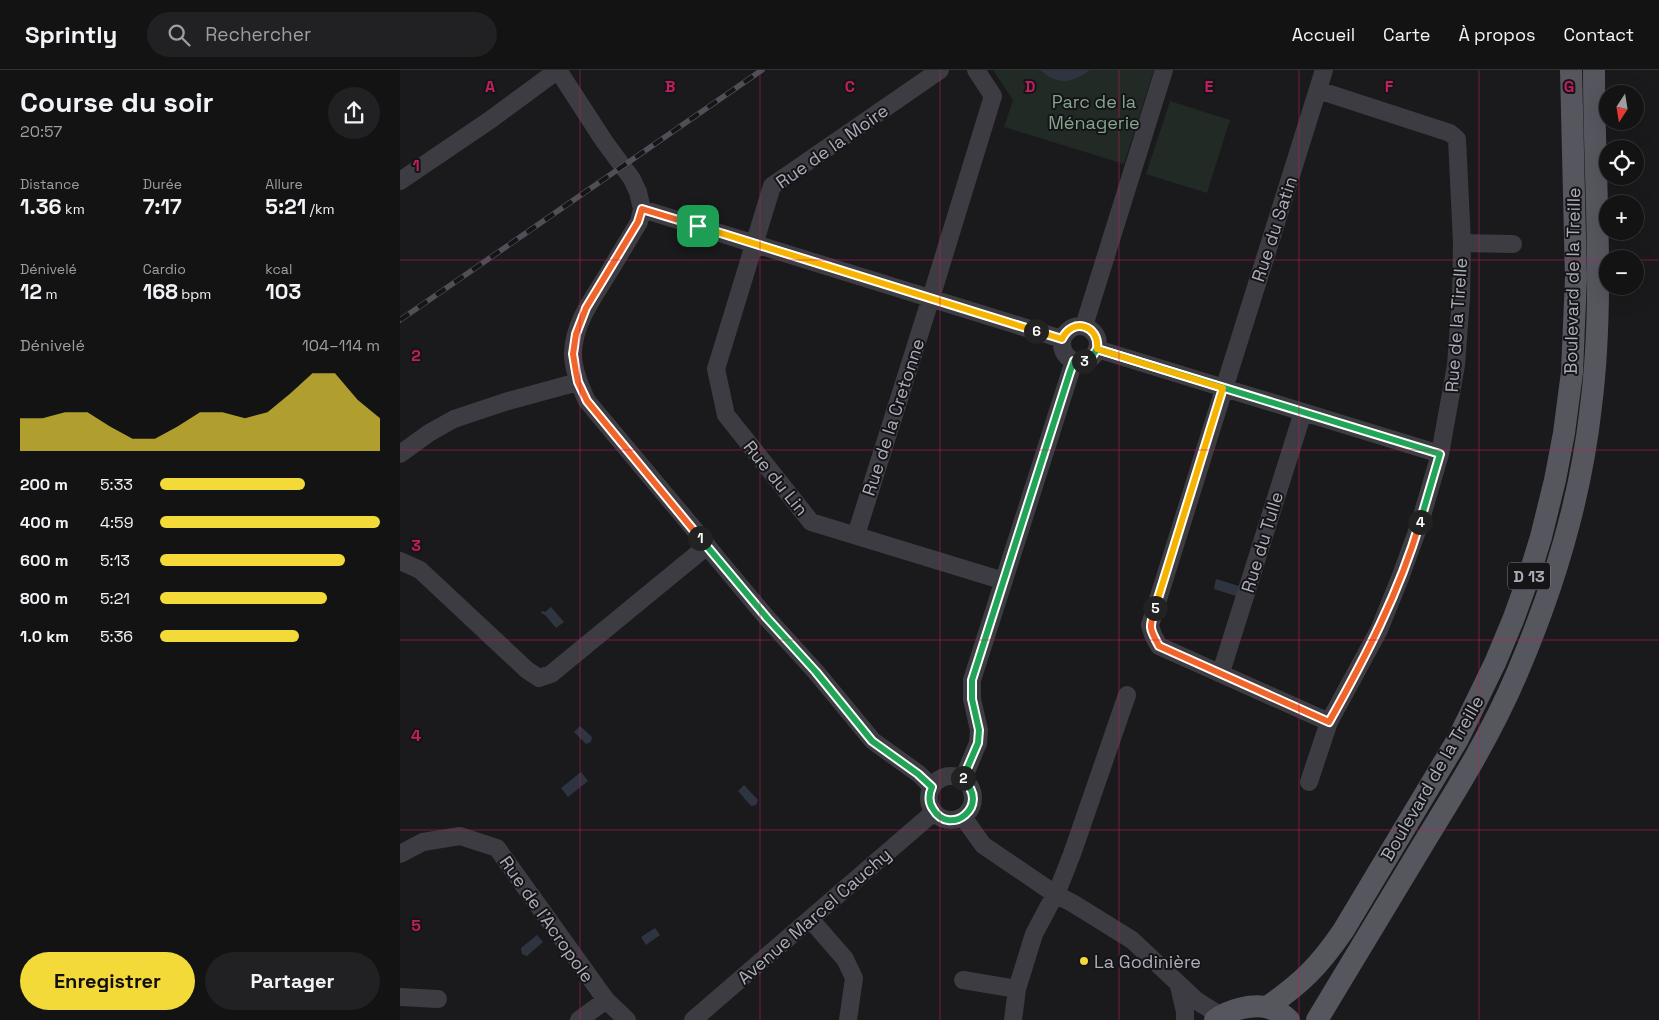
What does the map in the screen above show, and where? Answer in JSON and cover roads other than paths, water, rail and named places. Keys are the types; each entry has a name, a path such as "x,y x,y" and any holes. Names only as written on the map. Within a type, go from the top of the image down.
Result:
{"main road":[{"name":"Boulevard de la Treille","path":"1267,1007 1293,989 1310,974 1344,931 1458,739 1514,620 1529,576 1555,480 1564,433 1572,372 1576,278 1571,70"},
{"name":"Boulevard de la Treille","path":"1317,1020 1470,768 1518,673 1556,570 1581,468 1595,374 1598,274 1594,70"},
{"path":"1218,1018 1244,1008 1267,1007 1289,1020"}],"street":[{"path":"400,181 558,70 604,141 632,179 638,192 642,209 638,222 586,308 576,334 573,354 578,382 587,401 872,741 918,774 932,787"},
{"name":"Rue de la Moire","path":"754,244 772,186 940,70"},
{"path":"931,298 993,96 976,70"},
{"path":"1084,326 1164,70"},
{"name":"Rue du Satin","path":"1324,70 1150,625 1159,646 1329,722"},
{"name":"Rue de la Tirelle","path":"1309,782 1329,722 1382,621 1418,526 1440,454 1456,365 1461,298 1462,243 1457,139 1450,133 1318,90"},
{"path":"642,209 1062,339"},
{"path":"1462,243 1512,244"},
{"name":"Rue du Lin","path":"754,244 716,369 726,415 811,522 1004,581"},
{"name":"Rue de la Cretonne","path":"856,535 931,298"},
{"path":"1084,326 1094,332 1098,343 1097,349 1095,354 1086,361 1074,361 1066,355 1062,339 1068,330 1084,326"},
{"path":"1097,349 1440,454"},
{"path":"963,780 973,758 979,736 977,717 972,699 972,680 1074,361"},
{"path":"400,454 454,419 508,401 578,382"},
{"name":"Rue du Tulle","path":"1219,672 1223,666 1302,412"},
{"path":"400,561 420,570 527,670 538,678 551,674 707,546"},
{"path":"1013,1020 1017,988 1034,934 1055,894 1072,854 1127,695"},
{"path":"956,777 963,780 972,791 973,798 972,805 964,817 945,819 934,812 929,800 932,787 943,778 956,777"},
{"name":"Avenue Marcel Cauchy","path":"693,1020 934,812"},
{"path":"964,817 983,845 1055,894 1132,940 1179,986 1218,1018"},
{"name":"Rue de l’Acropole","path":"400,854 422,842 460,836 497,848 606,1000 627,1020"},
{"path":"811,920 845,959 854,978 848,1020"},
{"path":"963,980 1017,988"},
{"path":"1179,986 1185,1020"},
{"path":"400,997 438,999"},
{"path":"579,1020 606,1000"}],"railway":[{"path":"400,320 762,70"}],"place":[{"name":"La Godinière","path":"1084,961"}],"park label":[{"name":"Parc de la Ménagerie","path":"1094,111"}]}
